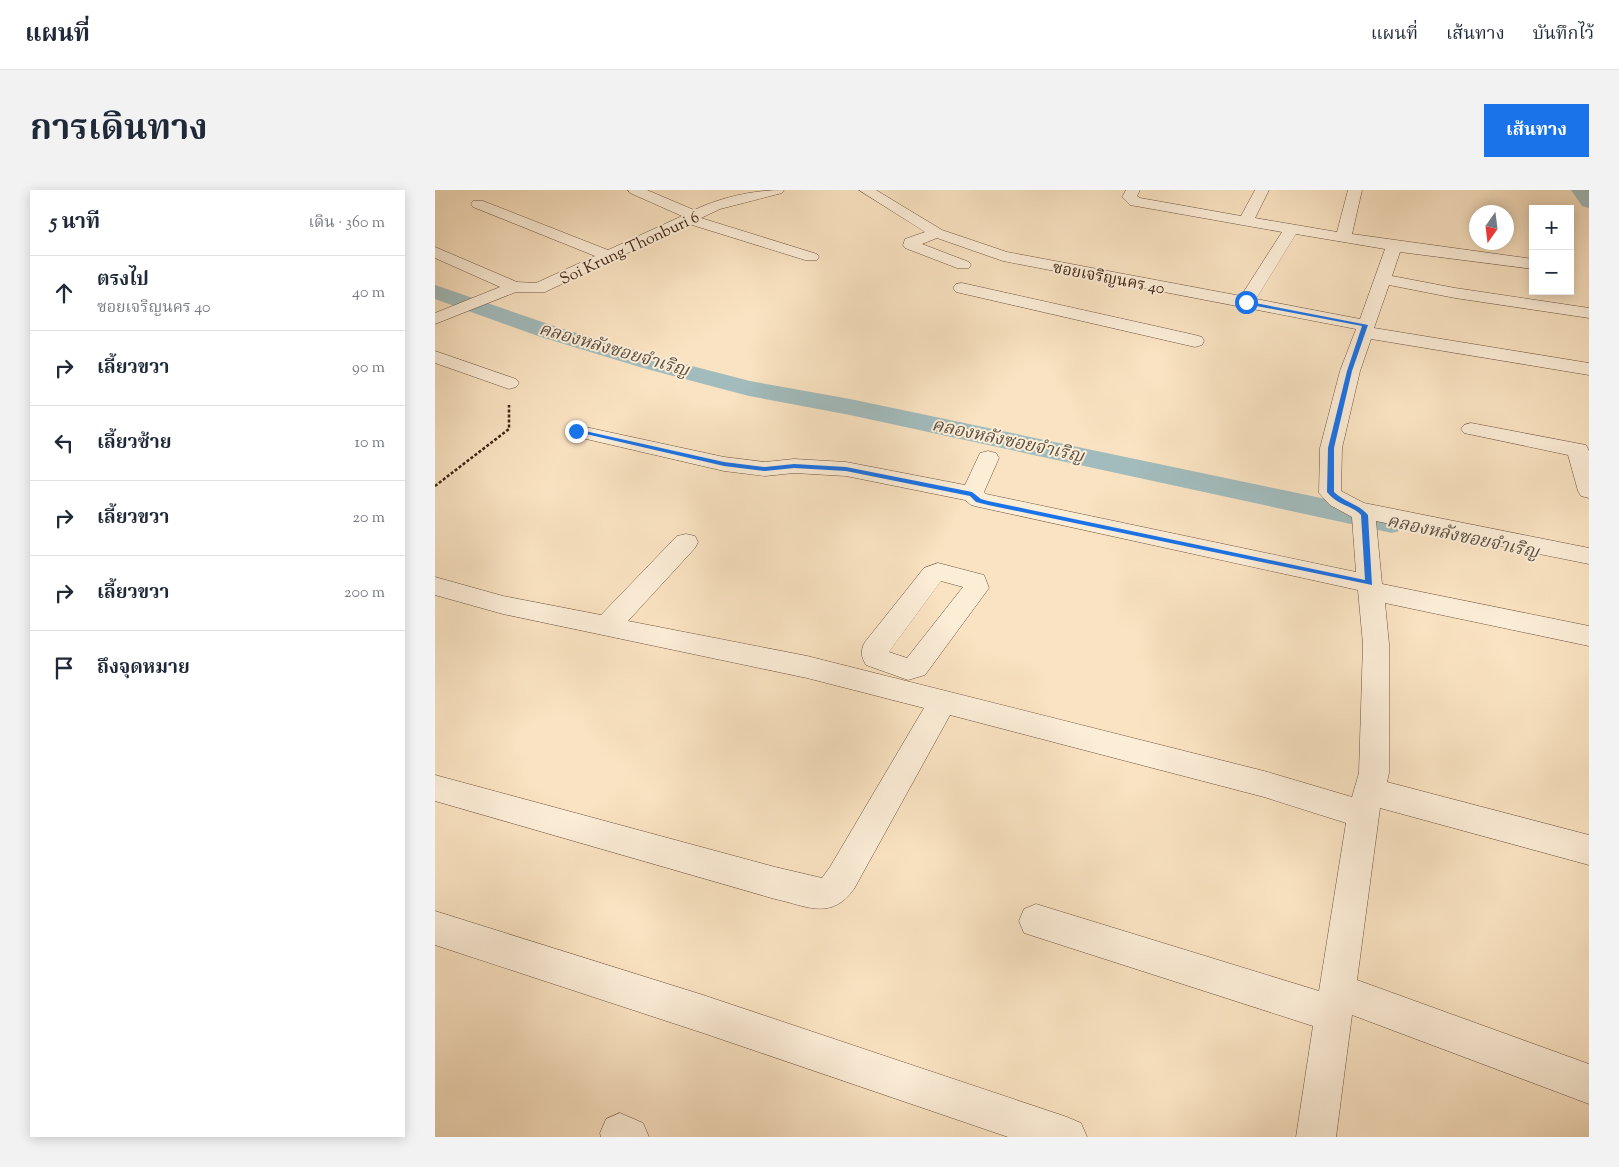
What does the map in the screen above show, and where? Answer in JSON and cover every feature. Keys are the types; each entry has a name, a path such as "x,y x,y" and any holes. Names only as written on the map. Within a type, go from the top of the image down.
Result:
{"street":[{"path":"635,190 692,217 811,257"},
{"name":"Soi Krung Thonburi 6","path":"435,319 514,288 539,288 692,217 708,203 777,190"},
{"name":"ซอยเจริญนคร 40","path":"866,190 937,233 1018,260 1246,302 1364,328 1589,369"},
{"path":"1247,221 1262,190"},
{"path":"1343,238 1355,190"},
{"path":"1126,191 1131,200 1135,202 1393,246 1529,263"},
{"path":"477,204 609,256"},
{"path":"1246,302 1291,229"},
{"path":"937,233 911,242 911,245 963,265"},
{"path":"1393,246 1350,371 1331,448 1330,492 1363,519 1589,556"},
{"path":"435,252 514,288"},
{"path":"987,295 1018,260"},
{"path":"1382,279 1589,313"},
{"path":"962,288 1195,341"},
{"path":"435,357 509,383"},
{"path":"1471,429 1583,451 1589,492"},
{"path":"576,431 724,464 765,469 794,466 846,469 972,494 979,500 988,503 1589,636"},
{"path":"972,494 988,458"},
{"path":"1316,1137 1366,803 1374,773 1376,644 1363,519"},
{"path":"607,626 686,542"},
{"path":"435,586 503,605 807,667 887,675 943,702 1264,784 1366,803 1589,850"},
{"path":"435,788 775,884 824,894 833,890 842,878 943,702"},
{"path":"1036,922 1336,1003 1589,1084"},
{"path":"435,928 703,1014 1067,1137"}],"path":[{"path":"435,486 509,429 509,383"}],"waterway":[{"path":"1580,190 1589,202"},
{"name":"คลองหลังซอยจำเริญ","path":"435,292 549,332 652,363 749,388 850,407 1392,523"}],"route":[{"path":"576,431 724,464 765,469 794,466 846,469 972,494 979,500 988,503 1369,584 1364,515 1361,510 1334,498 1330,492 1331,448 1350,371 1365,325 1246,302"}]}
